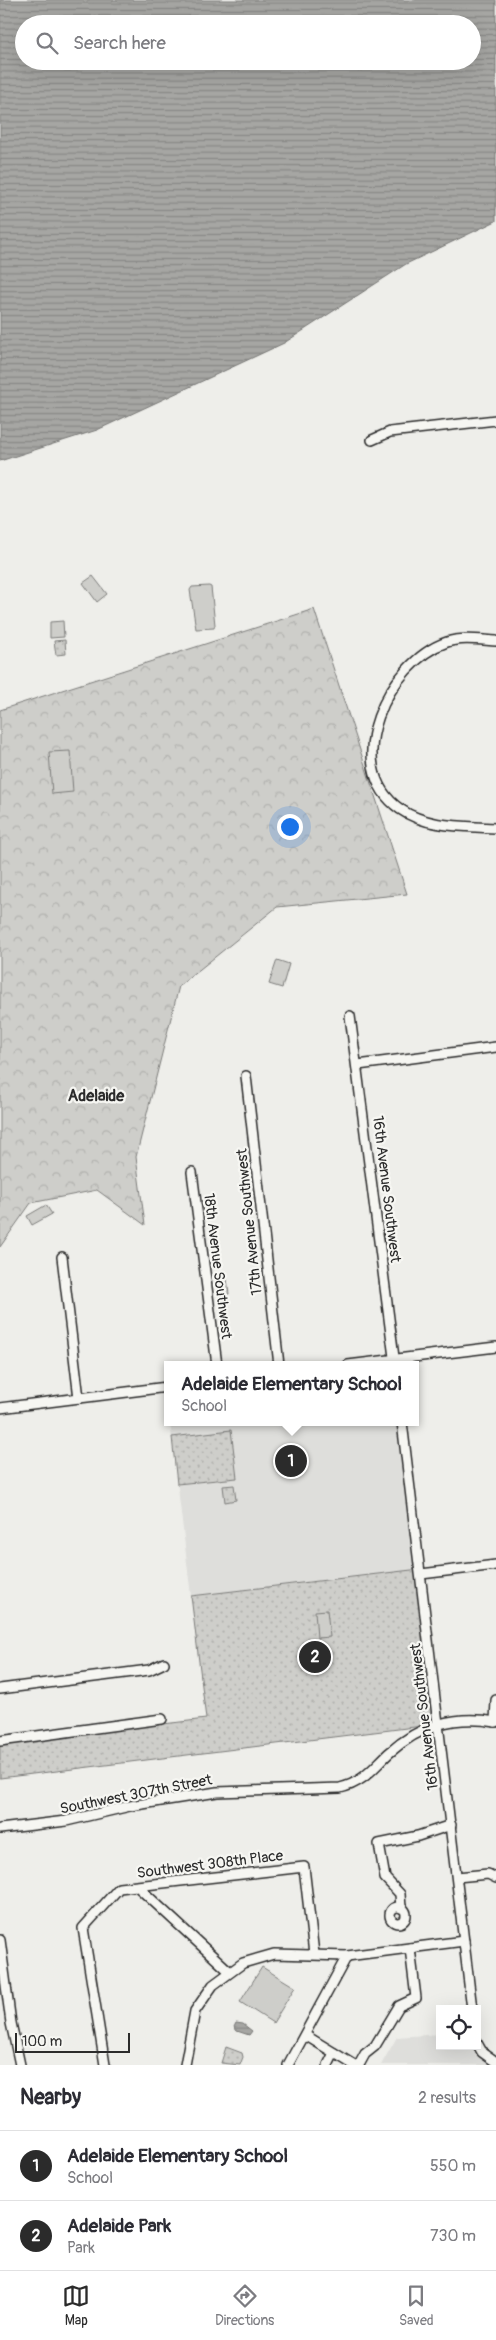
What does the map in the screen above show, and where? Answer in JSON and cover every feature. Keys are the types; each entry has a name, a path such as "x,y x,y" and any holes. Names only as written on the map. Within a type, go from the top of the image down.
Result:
{"street":[{"path":"372,440 390,432 496,420"},
{"path":"496,641 469,640 447,642 421,656 399,679 388,696 373,732 373,769 377,783 385,796 400,809 437,824 496,828"},
{"name":"16th Avenue Southwest","path":"350,1016 358,1065 395,1361"},
{"path":"358,1065 496,1047"},
{"name":"17th Avenue Southwest","path":"246,1076 279,1361"},
{"name":"18th Avenue Southwest","path":"192,1172 216,1361"},
{"path":"62,1257 80,1398"},
{"path":"401,1361 496,1346"},
{"path":"0,1408 164,1387"},
{"name":"16th Avenue Southwest","path":"402,1426 472,2005"},
{"path":"421,1574 496,1565"},
{"path":"0,1688 148,1670 164,1663"},
{"path":"496,1700 496,1722"},
{"path":"0,1741 162,1719"},
{"name":"Southwest 307th Street","path":"0,1829 66,1821 130,1806 217,1792 340,1788 351,1786 365,1778 388,1754 412,1735 439,1724 466,1721 496,1722"},
{"path":"401,1908 400,1894 385,1878 379,1844 418,1836 450,1825"},
{"name":"Southwest 308th Place","path":"105,2065 84,1928 119,1888 304,1868 314,1954"},
{"path":"457,1878 488,1874 496,1878"},
{"path":"138,1887 230,1972"},
{"path":"0,1940 11,2023 20,2065"},
{"path":"185,2065 196,2011 213,1985 243,1963 262,1956 314,1954 347,1956 464,1940"},
{"path":"359,2065 365,2054 376,2046 399,2006 416,1998 410,1948"},
{"path":"288,2065 347,1956"},
{"path":"305,2034 354,2065"},
{"path":"481,2050 496,2062"},
{"path":"328,2065 334,2054"}],"shaded area":[{"path":"0,0 496,0 496,221 406,264 284,343 97,430 0,461"},
{"path":"170,1426 402,1426 420,1569 191,1596"},
{"path":"236,2023 243,2024 252,2031 249,2035 237,2031 234,2027"},
{"path":"436,2034 436,2050 481,2050 496,2065 381,2065 397,2037"}],"green space":[{"path":"93,576 107,594 97,602 83,583"},
{"path":"192,587 211,587 215,625 214,628 196,629 190,590"},
{"path":"314,609 407,894 277,907 179,986 136,1157 145,1225 97,1190 31,1203 0,1247 0,710"},
{"path":"63,621 64,637 50,638 50,622"},
{"path":"65,640 66,654 56,655 54,641"},
{"path":"70,751 73,792 52,794 49,752"},
{"path":"277,960 289,964 282,988 269,984"},
{"path":"46,1205 52,1214 32,1225 27,1216"},
{"path":"227,1279 229,1294 219,1295 217,1280"},
{"path":"231,1430 237,1478 177,1484 172,1437"},
{"path":"234,1485 236,1500 225,1502 223,1486"},
{"path":"420,1569 439,1724 0,1778 0,1743 206,1719 191,1596"},
{"path":"327,1610 330,1637 317,1638 315,1611"},
{"path":"262,1967 295,1987 273,2023 240,2002"},
{"path":"226,2047 242,2053 243,2057 240,2065 221,2063"}],"place":[{"name":"Adelaide Elementary School","path":"291,1461"},
{"name":"Adelaide Park","path":"315,1657"}],"district":[{"name":"Adelaide","path":"96,1095"}]}
